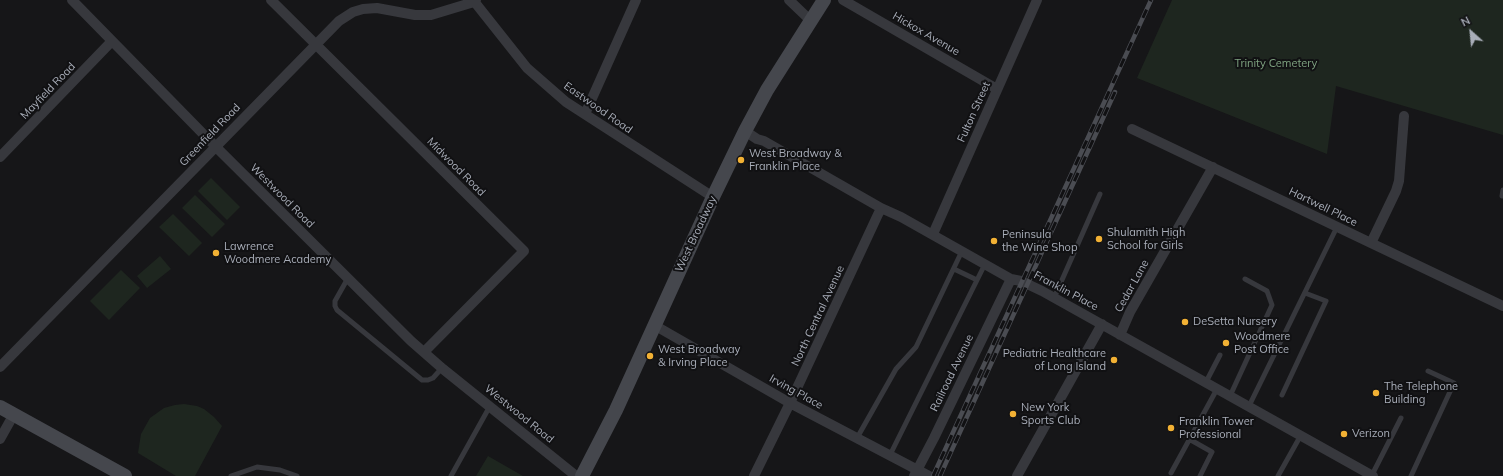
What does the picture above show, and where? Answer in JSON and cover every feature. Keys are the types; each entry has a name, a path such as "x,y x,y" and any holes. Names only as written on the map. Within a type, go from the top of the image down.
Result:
{"main road":[{"name":"West Broadway","path":"582,476 616,410 712,197 745,131 768,90 824,0"},
{"path":"0,407 119,474"}],"street":[{"name":"Westwood Road","path":"72,0 215,146 411,341 442,368 576,476"},
{"name":"Midwood Road","path":"270,0 524,251 424,351"},
{"path":"585,114 636,0"},
{"path":"789,0 811,21"},
{"name":"Hickox Avenue","path":"843,0 997,89"},
{"name":"Fulton Street","path":"933,234 1037,0"},
{"name":"Greenfield Road","path":"0,367 339,21 353,12 363,9 377,8 415,15 431,15 474,1"},
{"name":"Eastwood Road","path":"474,1 527,68 566,102 712,197"},
{"name":"Mayfield Road","path":"0,157 112,41"},
{"path":"1371,244 1396,191 1399,181 1404,116"},
{"name":"Hartwell Place","path":"1132,128 1371,244 1503,306"},
{"name":"Franklin Place","path":"745,131 882,208 901,216 1011,279 1021,281 1102,324 1373,476"},
{"name":"Cedar Lane","path":"1120,335 1130,312 1213,167"},
{"name":"North Central Avenue","path":"754,476 882,208"},
{"name":"Railroad Avenue","path":"915,473 934,438 1011,279"},
{"path":"1017,476 1102,324"},
{"name":"Irving Place","path":"654,325 790,403 890,455 915,473 929,476"},
{"path":"0,440 14,414"}],"lane":[{"path":"1503,190 1503,196"},
{"path":"1054,298 1100,194"},
{"path":"1249,406 1337,227"},
{"path":"857,438 896,369 916,347 962,251"},
{"path":"890,455 985,264"},
{"path":"954,269 977,280"},
{"path":"348,278 335,300 337,310 422,380 433,378 442,368"},
{"path":"1230,396 1272,305 1267,291 1245,279"},
{"path":"1282,395 1326,301 1305,293"},
{"path":"1206,382 1220,356"},
{"path":"1411,476 1454,383 1428,372"},
{"path":"1171,474 1217,389"},
{"path":"451,476 490,406"},
{"path":"1373,476 1402,418"},
{"path":"1278,476 1301,435"},
{"path":"1190,440 1212,452 1200,476"},
{"path":"231,476 257,467 280,470 297,476"}],"green space":[{"name":"Trinity Cemetery","path":"1172,0 1503,0 1503,135 1336,86 1327,154 1137,78"},
{"path":"211,178 240,207 227,220 198,191"},
{"path":"195,195 225,224 212,237 182,208"},
{"path":"173,214 202,243 189,256 159,227"},
{"path":"160,256 171,269 147,288 137,276"},
{"path":"121,270 140,288 109,320 90,301"},
{"path":"184,404 197,406 204,409 222,426 195,476 176,476 138,453 141,434 150,418 164,408"},
{"path":"488,456 523,476 476,476"}],"railway":[{"path":"933,476 1151,0"},
{"path":"940,476 1115,92"}],"place":[{"name":"West Broadway & Franklin Place","path":"741,160"},
{"name":"Shulamith High School for Girls","path":"1099,239"},
{"name":"Peninsula the Wine Shop","path":"994,241"},
{"name":"Lawrence Woodmere Academy","path":"216,253"},
{"name":"DeSetta Nursery","path":"1185,322"},
{"name":"Woodmere Post Office","path":"1226,343"},
{"name":"West Broadway & Irving Place","path":"650,356"},
{"name":"Pediatric Healthcare of Long Island","path":"1114,360"},
{"name":"The Telephone Building","path":"1376,393"},
{"name":"New York Sports Club","path":"1013,414"},
{"name":"Franklin Tower Professional","path":"1171,428"},
{"name":"Verizon","path":"1344,434"}]}
